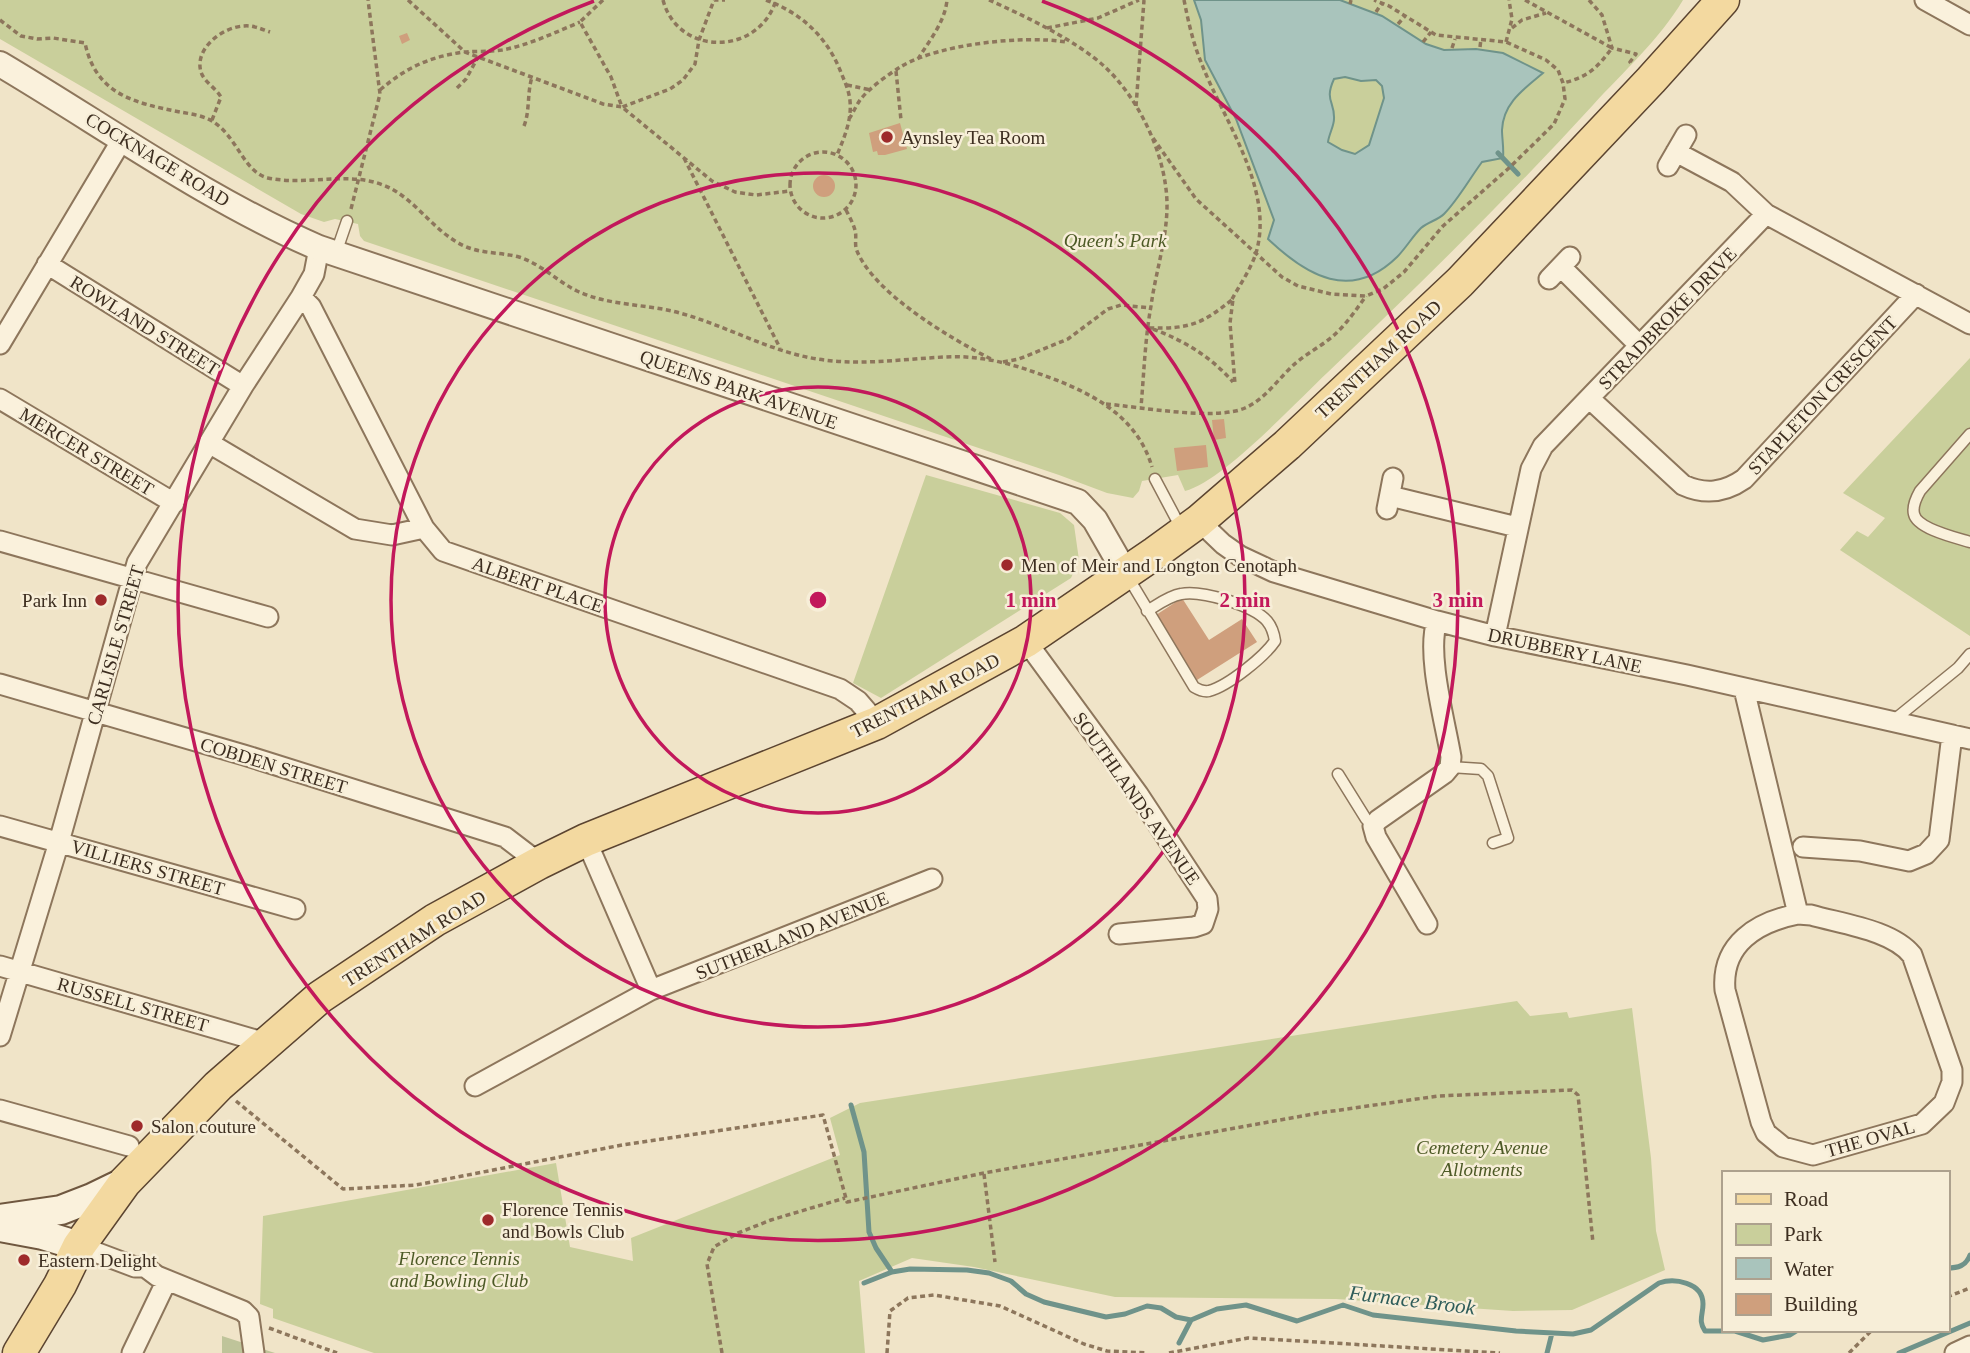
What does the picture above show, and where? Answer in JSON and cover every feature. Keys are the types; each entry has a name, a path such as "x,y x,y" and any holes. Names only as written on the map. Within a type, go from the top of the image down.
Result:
{"main road":[{"name":"TRENTHAM ROAD","path":"19,1353 79,1246 125,1182 218,1086 320,997 435,920 539,863 586,841 877,723 1026,641 1126,573 1191,526 1287,445 1460,282 1723,0"},
{"path":"0,1219 61,1210 125,1182"},
{"path":"0,1227 43,1235 79,1246"}],"street":[{"path":"1925,0 1970,25"},
{"name":"COCKNAGE ROAD","path":"0,64 285,233 327,251"},
{"path":"0,344 122,138"},
{"path":"1677,151 1732,182 1766,214 1970,324"},
{"name":"STRADBROKE DRIVE","path":"1495,636 1517,527 1535,458 1543,446 1766,214"},
{"name":"CARLISLE STREET","path":"0,1036 59,842 137,563 327,251"},
{"name":"QUEENS PARK AVENUE","path":"327,251 1078,502 1095,520 1126,573"},
{"name":"ROWLAND STREET","path":"47,264 243,386"},
{"path":"1560,268 1639,345"},
{"name":"STAPLETON CRESCENT","path":"1590,399 1684,485 1696,491 1723,491 1744,479 1916,294"},
{"path":"209,443 355,529 392,535 424,528 311,307 301,297"},
{"name":"MERCER STREET","path":"0,399 174,503"},
{"path":"1390,494 1517,527"},
{"name":"DRUBBERY LANE","path":"1191,526 1240,556 1273,572 1437,621 1495,636 1687,675 1961,737"},
{"name":"ALBERT PLACE","path":"424,528 443,551 450,554 840,689 858,701 877,723"},
{"path":"0,541 268,617"},
{"path":"1427,924 1376,836 1373,826 1445,774 1450,767 1451,757 1433,655 1437,621"},
{"name":"SOUTHLANDS AVENUE","path":"1026,641 1139,794 1207,899 1208,909 1203,924 1119,934"},
{"name":"COBDEN STREET","path":"0,684 244,755 505,837 539,863"},
{"path":"1744,689 1798,914"},
{"path":"1803,847 1830,856 1860,851 1909,861 1933,848 1939,840 1961,737"},
{"name":"VILLIERS STREET","path":"0,826 295,909"},
{"path":"586,841 651,990"},
{"name":"SUTHERLAND AVENUE","path":"475,1086 651,990 932,879"},
{"name":"THE OVAL","path":"1798,914 1811,915 1891,938 1904,945 1912,955 1952,1070 1952,1082 1944,1103 1922,1124 1813,1155 1783,1147 1766,1133 1725,990 1725,968 1738,944 1754,930 1773,919 1798,914"},
{"name":"RUSSELL STREET","path":"0,966 265,1043"},
{"path":"0,1110 115,1148"},
{"path":"79,1246 135,1267 150,1269 157,1276 243,1311 249,1317 254,1353"},
{"path":"132,1353 167,1280"},
{"path":"1955,1353 1970,1346"}],"lane":[{"path":"327,251 347,221"},
{"path":"1970,434 1920,491 1914,502 1914,513 1917,520 1926,526 1970,542"},
{"path":"1155,480 1191,526"},
{"path":"1126,573 1147,611 1194,687 1200,691 1209,691 1254,664 1275,641 1274,631 1267,620 1248,608 1216,597 1193,592 1181,593 1147,611"},
{"path":"1892,721 1958,668 1970,654"},
{"path":"1450,767 1481,769 1488,776 1508,838 1493,843"},
{"path":"1338,774 1373,826"}],"path":[{"path":"347,221 380,90 368,0"},
{"path":"408,0 465,52 603,104 622,107 670,89 683,80 695,64 699,40 714,0 725,0"},
{"path":"380,90 397,75 427,59 465,52 500,50 531,43 580,22 603,0"},
{"path":"663,0 666,10 679,28 699,40 717,43 736,41 753,33 767,20 776,2"},
{"path":"766,0 776,2 805,20 821,35 834,54 847,85 849,119"},
{"path":"916,61 935,32 947,0"},
{"path":"989,0 1044,28 1106,68 1127,93 1153,138 1196,199 1282,277 1298,286 1331,294 1366,296 1383,289 1404,272 1443,226 1506,172 1554,124 1565,99 1558,70 1546,60 1506,43 1481,38 1455,38 1431,32 1389,6 1374,0"},
{"path":"1044,28 1098,18 1142,0 1136,108"},
{"path":"1149,327 1177,329 1198,323 1231,301 1256,254 1260,229 1259,198 1226,116 1199,59 1184,0"},
{"path":"1389,6 1392,0"},
{"path":"1506,43 1512,19 1509,0"},
{"path":"1525,0 1612,48 1636,54 1630,62"},
{"path":"1589,0 1601,15 1612,48"},
{"path":"1376,12 1382,3"},
{"path":"1511,30 1522,20 1547,13"},
{"path":"1398,24 1405,16"},
{"path":"0,19 21,36 37,39 53,37 85,43 95,72 113,89 134,101 212,120 230,135 255,174 271,178 358,180 382,184 399,192 456,241 481,253 520,257 578,291 612,302 672,311 815,359 855,363 948,356 992,360 1034,372 1087,393 1106,404 1133,429 1149,458 1155,480"},
{"path":"580,22 611,77 622,107 712,181 735,192 756,195 790,191"},
{"path":"212,120 221,97 203,78 200,69 201,56 209,44 230,28 245,26 270,32"},
{"path":"1423,42 1431,32"},
{"path":"1452,48 1455,38"},
{"path":"1480,47 1481,38"},
{"path":"837,155 849,119 860,99 896,71 916,61 972,45 1037,39 1071,44"},
{"path":"1563,83 1582,78 1600,65 1612,48"},
{"path":"457,88 466,79 478,57"},
{"path":"896,71 901,120"},
{"path":"524,126 532,77"},
{"path":"847,85 871,90"},
{"path":"1141,407 1150,308 1165,233 1167,190 1153,138"},
{"path":"813,153 837,155 846,160 856,180 853,201 846,210 837,215 817,218 799,209 790,191 790,179 794,168 802,159 813,153"},
{"path":"683,156 780,348"},
{"path":"846,210 856,231 855,248 890,291 924,320 992,360"},
{"path":"1106,404 1196,413 1245,408 1268,391 1307,353 1331,338 1366,296"},
{"path":"1149,327 1182,340 1219,367 1235,384 1230,323 1233,299 1231,301"},
{"path":"1000,362 1019,359 1068,339 1108,309 1121,305 1150,308"},
{"path":"218,1086 342,1189 416,1185 622,1145 823,1115 847,1202 984,1173 1319,1113 1438,1096 1572,1090 1578,1095 1593,1243"},
{"path":"984,1173 995,1262"},
{"path":"722,1353 707,1264 714,1247 738,1233 771,1220 845,1198"},
{"path":"1949,1296 1970,1288"},
{"path":"887,1353 890,1311 908,1297 934,1295 1000,1306 1084,1344 1107,1351 1147,1353"},
{"path":"249,1317 275,1331 337,1353"},
{"path":"1849,1353 1870,1332"},
{"path":"1169,1353 1248,1339 1500,1353"}],"green space":[{"name":"Queen's Park","path":"0,0 1683,0 1652,42 1528,174 1259,439 1201,484 1185,491 1178,475 1142,481 1133,498 1107,493 364,241 360,236 358,224 335,219 324,222 301,214 0,39"},
{"path":"1970,358 1970,636 1840,550 1857,531 1868,537 1885,518 1843,493"},
{"path":"926,475 1060,513 1074,525 1079,560 1071,578 881,698 853,683"},
{"name":"Cemetery Avenue Allotments","path":"1517,1001 1530,1016 1567,1012 1569,1018 1632,1008 1651,1158 1656,1231 1665,1270 1572,1310 1513,1311 1336,1299 1115,1297 974,1267 912,1258 859,1281 865,1353 374,1353 273,1318 273,1309 260,1304 263,1216 556,1163 570,1247 633,1261 631,1238 840,1155 830,1118 860,1103"},
{"path":"222,1336 275,1353 222,1353"}],"water":[{"path":"1194,0 1340,0 1382,16 1426,44 1444,50 1476,49 1503,53 1543,73 1516,97 1506,112 1502,130 1503,158 1482,162 1444,214 1421,228 1397,257 1380,271 1346,281 1330,279 1298,264 1268,239 1274,220 1236,119 1205,60 1201,20","holes":["1345,77 1361,81 1376,80 1382,86 1384,98 1369,145 1355,154 1328,142 1334,119 1330,92 1334,79"]}],"building":[{"path":"407,33 410,40 402,44 399,36"},
{"name":"Aynsley Tea Room","path":"900,123 907,149 885,155 873,152 869,133"},
{"path":"824,175 832,178 835,186 832,194 824,197 816,194 813,186 816,178"},
{"path":"1224,419 1226,438 1214,440 1212,420"},
{"path":"1206,445 1208,467 1177,471 1174,448"},
{"path":"1182,598 1209,640 1242,619 1257,642 1197,680 1156,615"}],"waterway":[{"path":"1498,153 1518,174"},
{"path":"851,1105 864,1152 869,1232 892,1272"},
{"name":"Furnace Brook","path":"1949,1268 1961,1266 1970,1255"},
{"name":"Furnace Brook","path":"864,1283 892,1272 910,1269 967,1270 989,1273 1011,1281 1026,1294 1044,1302 1106,1317 1147,1306 1161,1308 1176,1317 1191,1320 1217,1309 1246,1305 1297,1321 1343,1305 1373,1315 1516,1331 1573,1334 1591,1330 1659,1283 1672,1281 1693,1286 1702,1297 1701,1321 1705,1331 1722,1331"},
{"path":"1179,1343 1191,1320"},
{"path":"1949,1332 1970,1323"},
{"name":"Furnace Brook","path":"1738,1332 1763,1340 1795,1332"},
{"path":"1899,1353 1949,1332"},
{"path":"1547,1353 1552,1333"}],"place":[{"name":"Aynsley Tea Room","path":"887,137"},
{"name":"Men of Meir and Longton Cenotaph","path":"1007,565"},
{"name":"Park Inn","path":"101,600"},
{"name":"Salon couture","path":"137,1126"},
{"name":"Florence Tennis and Bowls Club","path":"488,1220"},
{"name":"Eastern Delight","path":"24,1260"}],"park label":[{"name":"Florence Tennis and Bowling Club","path":"459,1269"}]}
